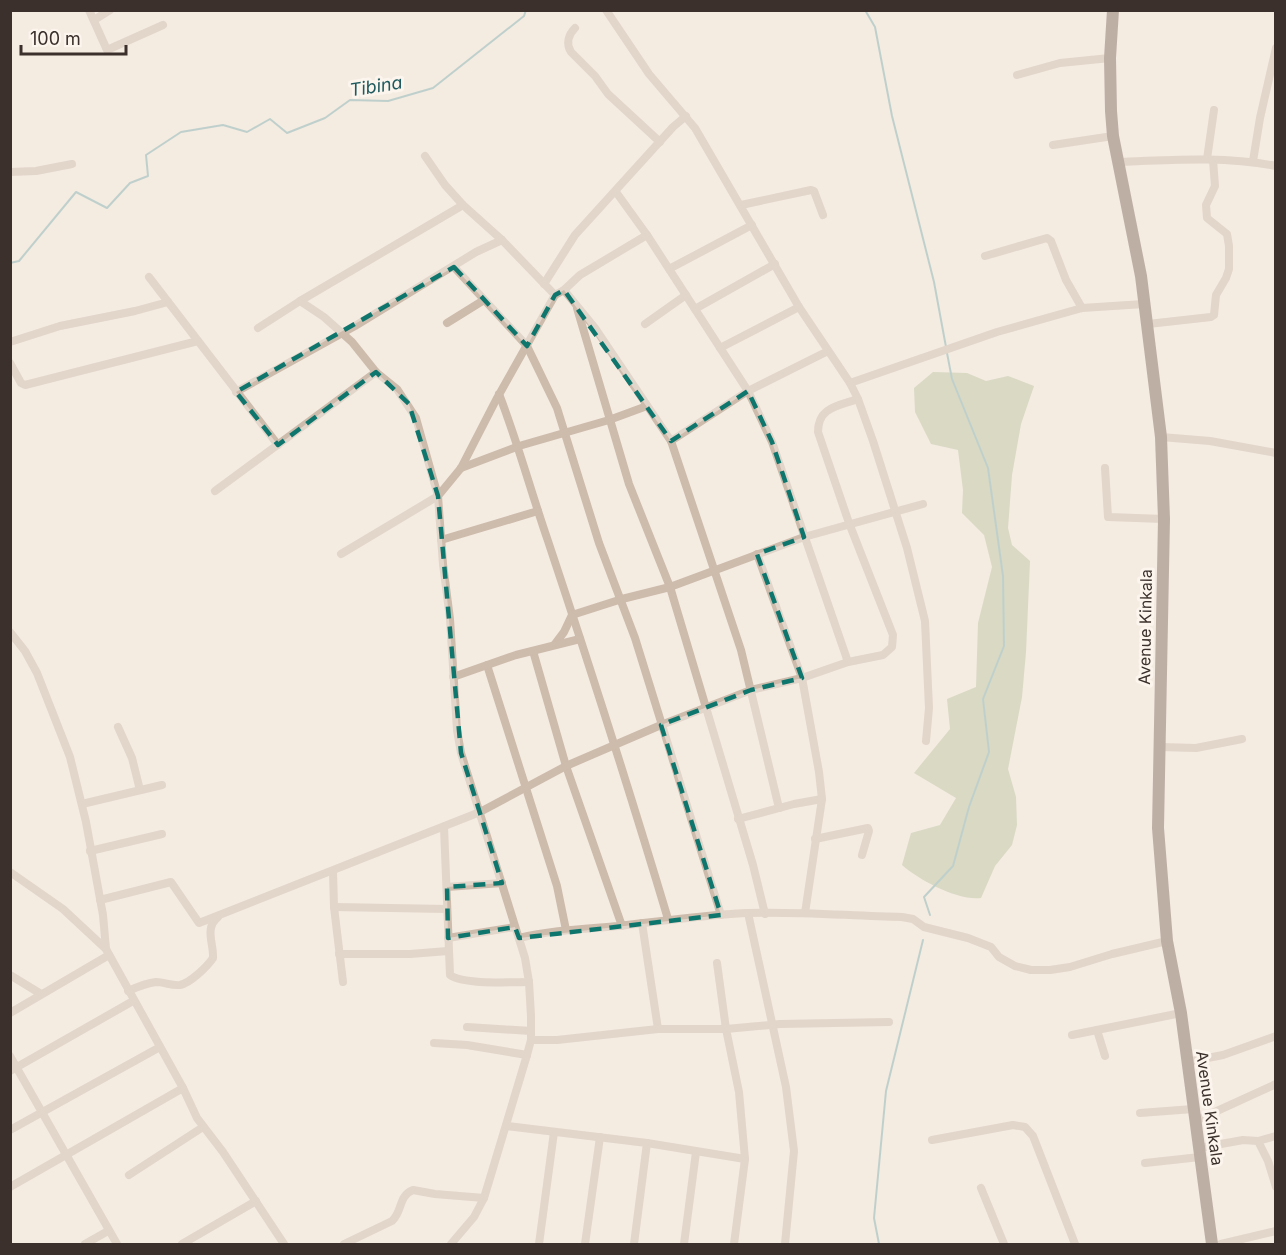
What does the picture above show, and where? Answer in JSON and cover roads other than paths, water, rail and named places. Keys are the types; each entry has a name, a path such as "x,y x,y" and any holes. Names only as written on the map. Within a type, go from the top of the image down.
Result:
{"main road":[{"name":"Avenue Kinkala","path":"1113,10 1110,58 1113,136 1141,276 1161,437 1164,519 1158,828 1167,941 1181,1013 1212,1245"}],"street":[{"path":"89,10 106,48 110,51 163,25"},
{"path":"94,20 110,10"},
{"path":"606,10 649,74 686,116 707,146 799,307 850,383 858,399 907,548 924,621 929,708 926,741"},
{"path":"575,28 568,40 571,52 595,76 608,94 660,142"},
{"path":"1253,161 1275,48"},
{"path":"1017,75 1060,63 1110,58"},
{"path":"1148,324 1211,317 1214,315 1216,295 1226,279 1229,269 1227,234 1207,218 1206,205 1215,186 1210,160 1214,110"},
{"path":"544,284 575,235 686,116"},
{"path":"1053,146 1113,136"},
{"path":"425,156 462,205 502,240 555,295"},
{"path":"1117,162 1253,161 1275,166"},
{"path":"10,172 36,171 72,164"},
{"path":"741,205 811,190 816,195 823,215"},
{"path":"616,192 647,235 748,391 772,442 848,662"},
{"path":"258,328 462,205"},
{"path":"669,269 752,225"},
{"path":"341,554 438,496 460,468 555,295 580,275 647,235"},
{"path":"985,256 1047,238 1051,241 1066,280 1082,308"},
{"path":"236,392 454,267 476,252 502,240"},
{"path":"695,309 775,264"},
{"path":"454,267 527,346 545,379 566,434 595,531 621,598 721,915"},
{"path":"149,277 278,445"},
{"path":"564,290 595,328 671,441 741,650 779,808"},
{"path":"645,324 686,295"},
{"path":"447,323 484,300"},
{"path":"300,301 352,342 376,372 397,389 416,418 438,496 450,619 457,730 461,753 519,938 529,982 531,1040 507,1126 484,1198 474,1217 452,1245"},
{"path":"10,342 60,326 168,302"},
{"path":"850,383 998,332 1082,308 1144,304"},
{"path":"720,348 799,307"},
{"path":"578,308 629,484 670,587 765,914"},
{"path":"10,363 21,383 25,385 198,341"},
{"path":"671,441 748,391 828,351"},
{"path":"215,491 376,372"},
{"path":"500,394 519,446 668,919"},
{"path":"100,900 171,882 199,923 480,812 567,766 661,725 751,690 801,678 848,662 882,655 888,651 893,635 849,523 818,432 818,422 822,414 858,399"},
{"path":"460,468 519,446 566,434 647,406"},
{"path":"1161,437 1210,441 1275,453"},
{"path":"1105,468 1108,518 1164,519"},
{"path":"555,644 572,615 621,598 670,587 804,537 923,504"},
{"path":"441,540 538,511"},
{"path":"757,554 801,678 822,800 805,913"},
{"path":"10,632 25,651 37,673 67,749 82,804 107,952"},
{"path":"453,677 555,644 580,639"},
{"path":"533,651 567,766 622,926"},
{"path":"487,665 557,886 566,930"},
{"path":"118,727 132,758 140,790"},
{"path":"1160,747 1196,748 1242,740"},
{"path":"82,804 162,785"},
{"path":"738,819 822,800"},
{"path":"444,827 450,975 454,978 486,982 529,982"},
{"path":"815,839 868,828 862,855"},
{"path":"90,851 162,834"},
{"path":"333,871 334,907 343,982"},
{"path":"10,872 63,909 107,952 203,1127 223,1152 283,1244"},
{"path":"447,887 502,883"},
{"path":"334,907 447,909"},
{"path":"128,991 149,983 179,985 193,977 213,958 211,925 224,913"},
{"path":"748,913 786,1087 794,1151 785,1245"},
{"path":"519,938 566,930 748,913 805,913 914,919 924,927 968,938 991,947 999,957 1015,966 1031,970 1070,967 1167,941"},
{"path":"642,923 658,1029"},
{"path":"448,938 515,927"},
{"path":"339,954 410,954 448,951"},
{"path":"10,1013 107,952"},
{"path":"717,963 726,1029 739,1092 745,1159 734,1245"},
{"path":"10,975 41,994"},
{"path":"14,1069 134,1000"},
{"path":"1072,1035 1181,1013"},
{"path":"531,1040 557,1040 658,1029 726,1029 773,1024 889,1022"},
{"path":"467,1027 531,1031"},
{"path":"1097,1030 1105,1056"},
{"path":"1187,1062 1223,1055 1275,1036"},
{"path":"434,1043 467,1045 527,1055"},
{"path":"10,1130 160,1047"},
{"path":"10,1056 14,1069 43,1113 117,1245"},
{"path":"1140,1113 1194,1115 1275,1084"},
{"path":"10,1187 183,1088"},
{"path":"932,1140 1013,1125 1025,1127 1033,1136 1075,1245"},
{"path":"507,1126 647,1143 745,1159"},
{"path":"129,1175 203,1127"},
{"path":"539,1245 554,1132"},
{"path":"1145,1163 1200,1153 1243,1140 1258,1141 1275,1136"},
{"path":"585,1245 600,1137"},
{"path":"1258,1141 1268,1161 1275,1187"},
{"path":"634,1245 647,1143"},
{"path":"684,1245 696,1152"},
{"path":"981,1188 1004,1245"},
{"path":"344,1245 392,1221 398,1215 403,1198 413,1190 484,1198"},
{"path":"182,1245 256,1201"},
{"path":"85,1245 108,1231"},
{"path":"1221,1245 1275,1231"}],"waterway":[{"name":"Tibina","path":"10,263 19,261 76,192 107,208 130,183 148,176 146,155 181,132 223,125 247,132 270,119 287,133 325,118 350,100 388,101 433,88 524,16 526,10"},
{"path":"865,10 875,27 892,116 934,282 946,347"},
{"path":"930,915 924,897 953,866 969,807 989,752 983,699 1004,646 1003,576 988,468 952,379 947,353"},
{"path":"879,1244 874,1218 886,1091 923,940"}]}
